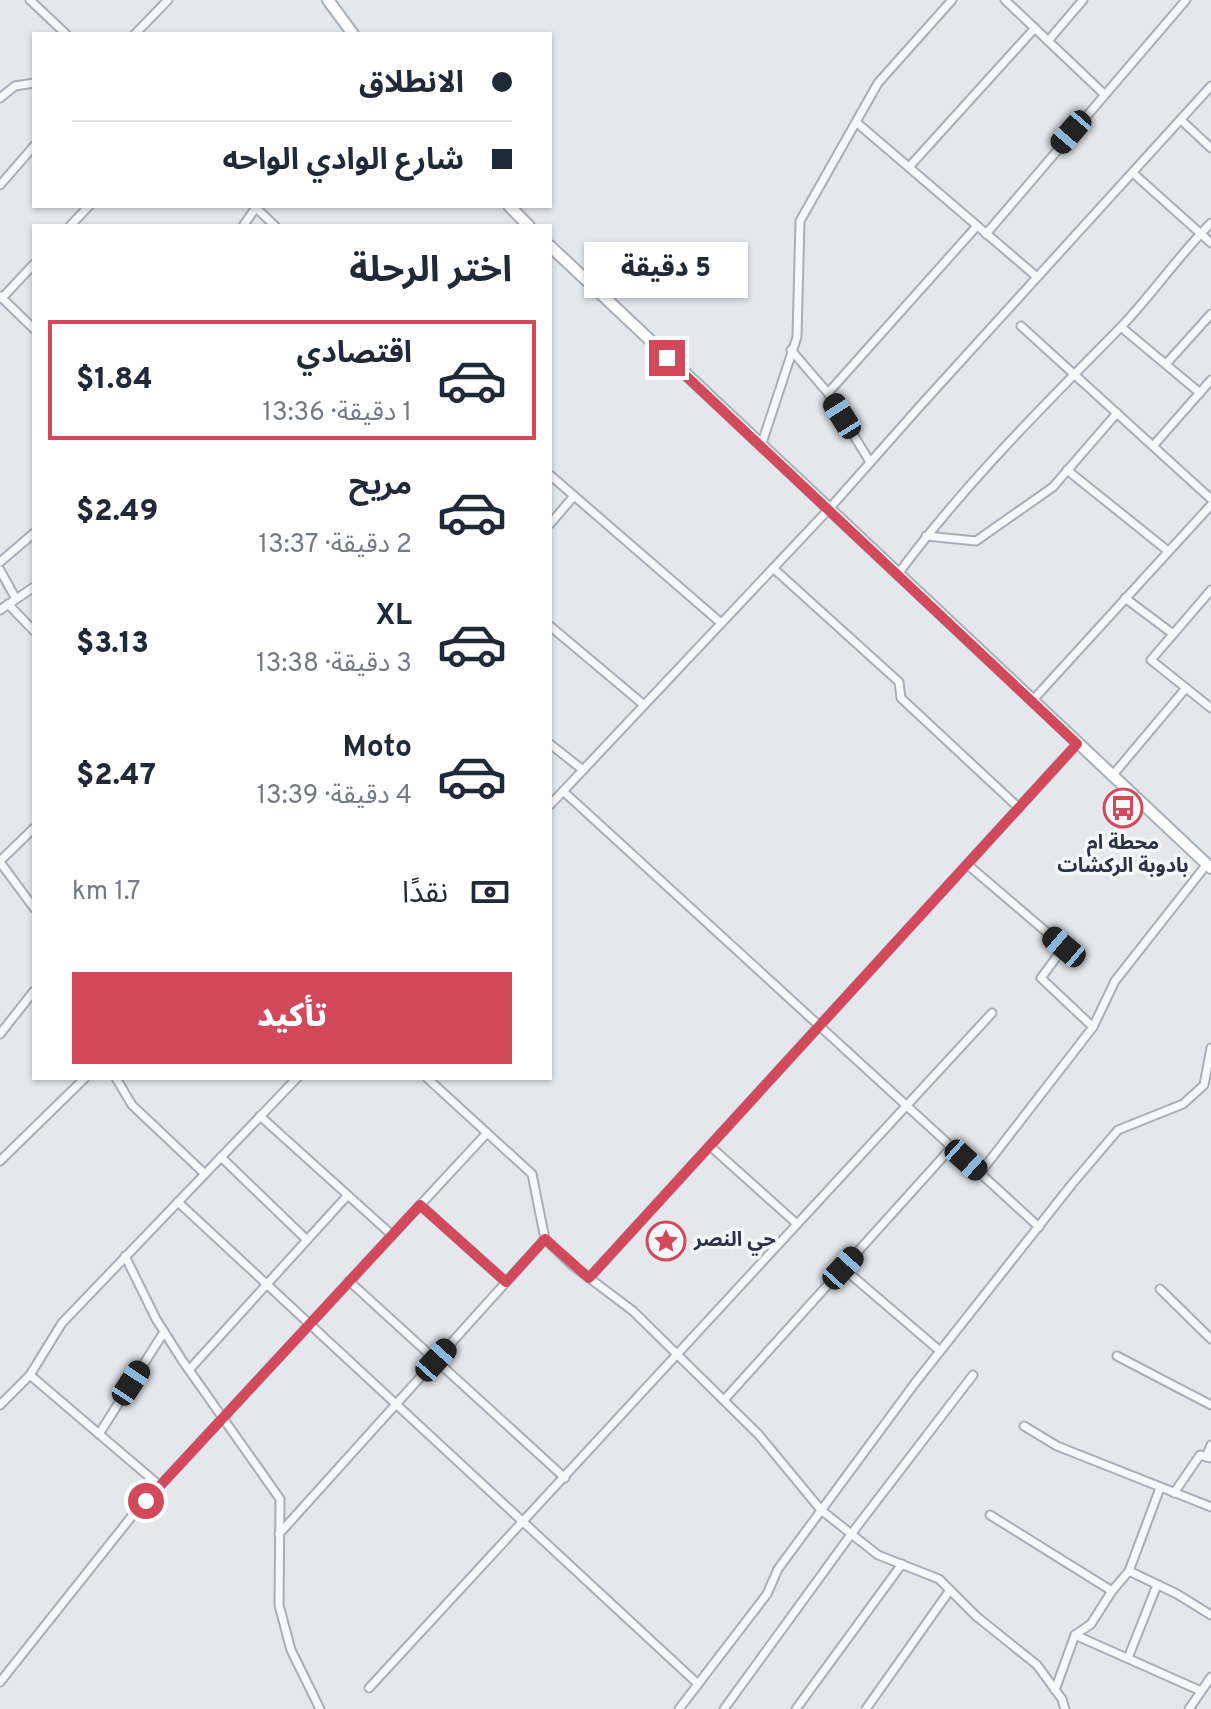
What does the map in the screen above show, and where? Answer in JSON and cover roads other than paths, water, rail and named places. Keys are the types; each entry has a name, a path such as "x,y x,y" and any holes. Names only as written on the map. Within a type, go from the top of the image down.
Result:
{"main road":[{"path":"328,0 352,32"},
{"path":"511,208 527,224"},
{"path":"552,248 1209,866"}],"street":[{"path":"30,0 64,32"},
{"path":"137,32 168,0"},
{"path":"761,446 797,337 800,221 878,83 952,0"},
{"path":"1005,0 1104,94"},
{"path":"1048,41 1083,0"},
{"path":"986,234 1186,0"},
{"path":"909,167 1035,28"},
{"path":"0,98 15,86 32,83"},
{"path":"552,803 829,509 1211,86"},
{"path":"1181,120 1211,148"},
{"path":"856,122 1037,277"},
{"path":"0,185 32,148"},
{"path":"1133,173 1211,243"},
{"path":"72,224 87,208"},
{"path":"256,208 273,224"},
{"path":"898,574 926,536 1073,374 1121,327 1211,223"},
{"path":"828,393 977,226"},
{"path":"32,266 1,297 32,327"},
{"path":"1166,364 1208,324 1211,314"},
{"path":"1021,326 1211,502 1032,701"},
{"path":"1121,327 1200,393"},
{"path":"791,350 828,393 870,462"},
{"path":"1153,446 1211,380"},
{"path":"926,536 976,541 1053,487 1117,413"},
{"path":"1067,470 1168,551"},
{"path":"552,477 721,623"},
{"path":"552,522 574,496"},
{"path":"0,562 32,535"},
{"path":"773,568 899,682 901,698 1019,808"},
{"path":"0,570 16,599"},
{"path":"0,610 32,588"},
{"path":"1211,591 1151,660 1211,708"},
{"path":"1125,598 1173,634"},
{"path":"8,604 32,629"},
{"path":"552,628 644,705"},
{"path":"1112,776 1186,688"},
{"path":"589,1278 1077,744"},
{"path":"552,746 583,770"},
{"path":"563,791 1039,1227"},
{"path":"32,830 0,862 32,905"},
{"path":"968,865 1064,947 1041,978 1093,1027"},
{"path":"980,1173 1093,1027 1115,981 1209,866"},
{"path":"0,1034 32,994"},
{"path":"369,1688 992,1013"},
{"path":"679,1709 767,1594 778,1569 821,1510 940,1351 1039,1227 1118,1130 1183,1104 1204,1085 1211,1048"},
{"path":"0,1161 83,1080"},
{"path":"117,1080 132,1105 205,1174"},
{"path":"0,1405 30,1375 62,1323 295,1080"},
{"path":"429,1080 532,1174 545,1239 633,1311 724,1400 759,1435 821,1510 878,1555 939,1579 976,1616 1037,1665 1065,1709"},
{"path":"260,1116 392,1235"},
{"path":"0,1682 132,1516 487,1133"},
{"path":"710,1146 797,1224"},
{"path":"724,1400 952,1147"},
{"path":"221,1157 307,1240"},
{"path":"189,1370 347,1196"},
{"path":"178,1202 698,1684"},
{"path":"420,1205 506,1282"},
{"path":"279,1534 545,1239"},
{"path":"125,1256 164,1332 280,1499 279,1605 291,1650 320,1709"},
{"path":"843,1268 940,1351"},
{"path":"349,1281 565,1478"},
{"path":"1160,1289 1211,1339"},
{"path":"99,1434 164,1332"},
{"path":"1117,1356 1211,1405"},
{"path":"30,1375 160,1486"},
{"path":"724,1709 852,1533 973,1375"},
{"path":"1024,1426 1057,1446 1211,1507"},
{"path":"1174,1493 1200,1455 1209,1457 1211,1445"},
{"path":"1055,1690 1075,1635 1091,1624 1129,1571 1160,1488"},
{"path":"990,1515 1112,1591"},
{"path":"796,1709 902,1564"},
{"path":"1129,1571 1211,1615"},
{"path":"1128,1658 1157,1585"},
{"path":"866,1709 950,1590"},
{"path":"1075,1635 1201,1691"},
{"path":"1189,1709 1211,1677"}],"place":[{"name":"محطة ام بادوبة الركشات","path":"1123,808"},
{"name":"حي النصر","path":"666,1241"}]}
